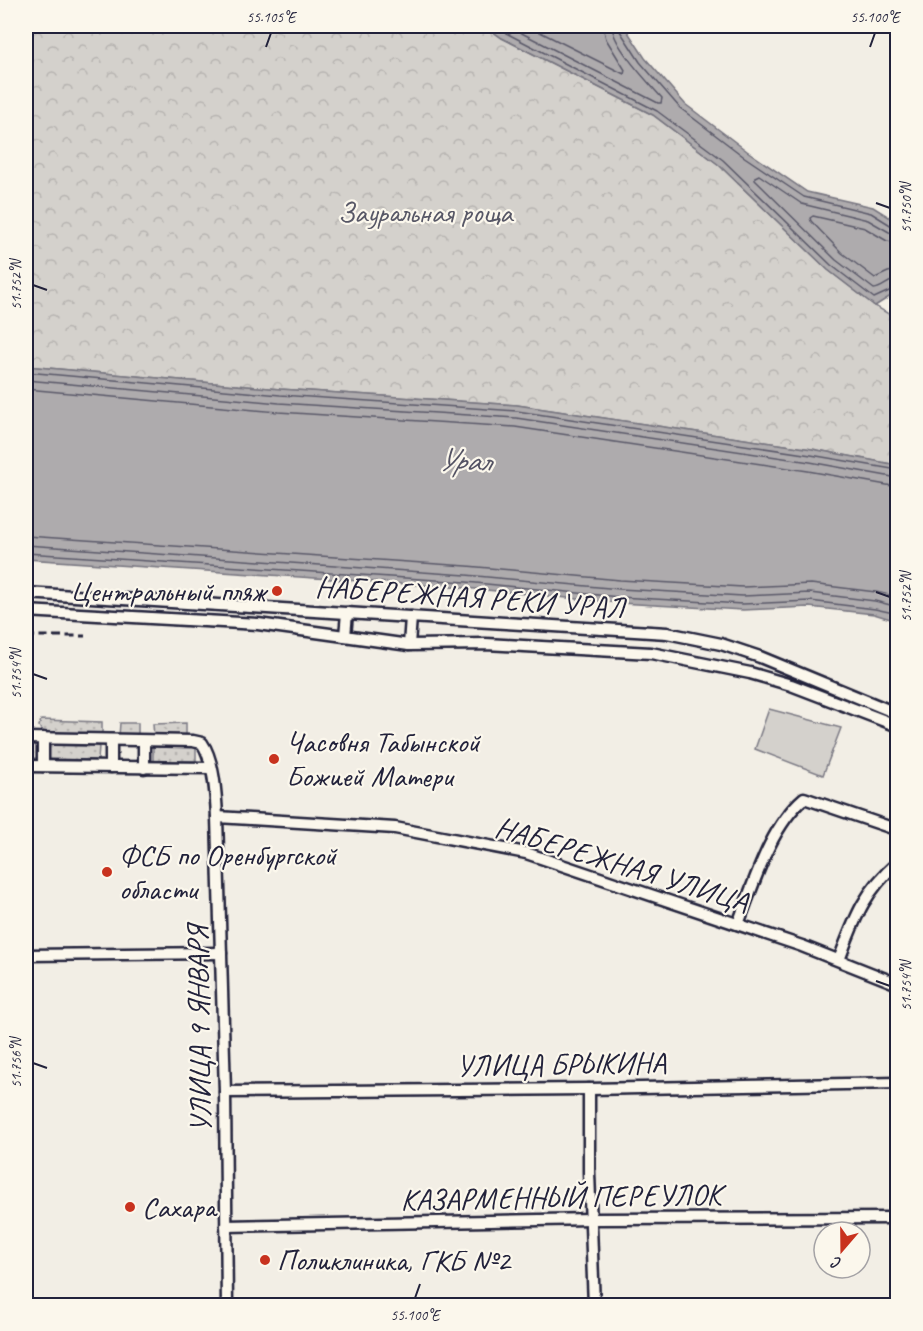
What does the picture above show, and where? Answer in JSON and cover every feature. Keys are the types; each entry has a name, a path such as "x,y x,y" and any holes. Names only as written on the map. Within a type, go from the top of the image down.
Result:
{"street":[{"name":"НАБЕРЕЖНАЯ РЕКИ УРАЛ","path":"26,593 582,627 654,634 667,633 710,642 750,654 897,714"},
{"path":"115,617 116,600"},
{"path":"201,621 202,604"},
{"name":"НАБЕРЕЖНАЯ РЕКИ УРАЛ","path":"26,611 258,624 409,645 510,645 651,653 750,673 791,685 897,726"},
{"path":"345,636 346,613"},
{"path":"409,645 411,617"},
{"path":"510,645 512,623"},
{"path":"580,648 582,627"},
{"path":"651,653 654,634"},
{"path":"26,738 144,741 144,768"},
{"path":"43,738 43,766"},
{"path":"111,741 111,767"},
{"name":"УЛИЦА 9 ЯНВАРЯ","path":"144,741 202,743 208,751 216,796 225,1092 227,1305"},
{"path":"26,766 210,768"},
{"path":"738,924 763,861 794,807 804,798 897,830"},
{"name":"НАБЕРЕЖНАЯ УЛИЦА","path":"217,817 395,828 526,853 738,924 839,960 897,984"},
{"path":"839,960 857,911 879,879 897,862"},
{"path":"26,955 221,953"},
{"name":"УЛИЦА БРЫКИНА","path":"225,1092 589,1089 897,1083"},
{"path":"589,1089 594,1305"},
{"name":"КАЗАРМЕННЫЙ ПЕРЕУЛОК","path":"226,1226 591,1219 897,1218"}],"green space":[{"name":"Зауральная роща","path":"26,26 485,26 502,38 653,115 719,165 828,270 875,306 897,319 897,465 812,449 517,405 280,389 26,366"},
{"path":"769,709 841,728 823,775 755,749"},
{"path":"41,720 102,722 102,737 43,734 39,726"},
{"path":"120,723 138,723 138,737 119,737"},
{"path":"186,723 186,737 154,738 153,724"},
{"path":"26,744 38,744 38,758 26,758"},
{"path":"46,745 99,746 98,760 46,759"},
{"path":"196,746 196,761 153,762 153,747"}],"water":[{"path":"485,26 624,26 645,58 685,104 747,151 807,192 873,207 897,222 897,292 875,306 828,270 719,165 653,115 502,38"},
{"name":"Урал","path":"26,366 280,389 517,405 812,449 897,465 897,621 874,614 809,607 743,610 619,603 465,588 26,559"}],"railway":[{"path":"26,636 85,636"}],"place":[{"name":"Центральный пляж","path":"277,591"},
{"name":"Часовня Табынской Божией Матери","path":"274,759"},
{"name":"ФСБ по Оренбургской области","path":"107,872"},
{"name":"Сахара","path":"130,1207"},
{"name":"Поликлиника, ГКБ №2","path":"265,1260"}]}
